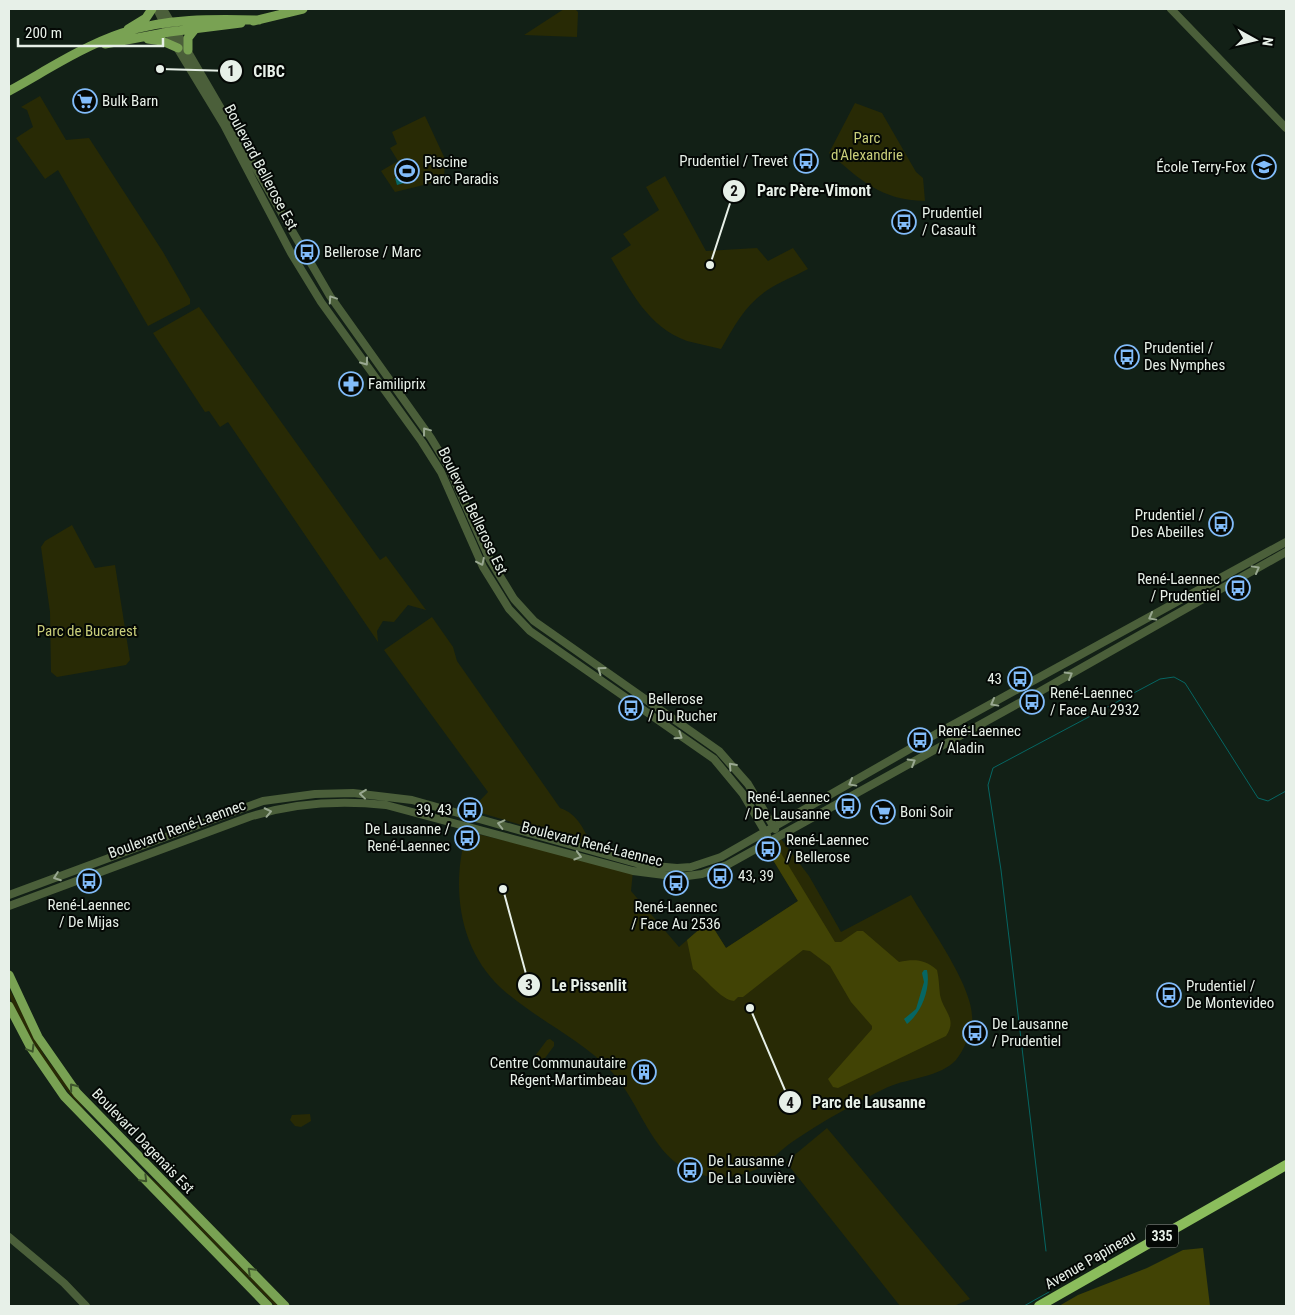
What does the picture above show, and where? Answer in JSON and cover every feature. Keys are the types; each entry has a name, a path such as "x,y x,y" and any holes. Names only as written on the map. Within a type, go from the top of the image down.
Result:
{"highway":[{"name":"Avenue Papineau","path":"1039,1306 1286,1165"}],"main road":[{"path":"9,91 124,32 144,19 152,9"},
{"path":"84,51 106,44 138,38 170,27 195,29 259,20 303,9"},
{"path":"124,32 170,27 222,18 259,20"},
{"path":"188,50 188,38 195,29"},
{"path":"138,38 159,40 178,48"},
{"name":"Boulevard Dagenais Est","path":"9,975 38,1037 77,1093 285,1306"},
{"name":"Boulevard Dagenais Est","path":"9,1006 31,1048 64,1096 268,1306"}],"street":[{"path":"157,9 170,27"},
{"path":"163,9 170,27"},
{"path":"1171,9 1286,128"},
{"name":"Boulevard Bellerose Est","path":"170,27 178,48 209,98 291,253 321,302 422,442 441,472 483,567 509,609 530,631 714,759 743,794 768,836"},
{"name":"Boulevard Bellerose Est","path":"170,27 188,50 270,197 330,296 431,438 448,466 490,560 514,599 541,626 719,751 748,784 778,835"},
{"name":"Boulevard René-Laennec","path":"9,906 248,817 316,803 364,803 401,808 633,872 666,877 692,876 715,871 768,836 773,826 943,730 1286,542"},
{"name":"Boulevard René-Laennec","path":"9,895 263,801 315,794 353,793 412,800 643,864 663,868 691,867 713,860 768,836 778,835 884,779 1286,552"},
{"path":"9,1237 64,1283 86,1306"}],"green space":[{"path":"564,9 575,9 578,12 577,37 524,35"},
{"path":"40,96 66,140 89,138 163,252 190,299 190,304 148,326 58,170 45,179 16,138 33,127 27,110 21,107"},
{"name":"Parc d'Alexandrie","path":"855,103 882,113 916,172 923,178 925,201 896,197 872,187 829,153"},
{"path":"425,116 445,159 444,180 395,192 381,171 398,161 390,148 397,144 392,132"},
{"path":"665,176 706,251 757,248 768,261 793,248 808,269 766,291 752,303 740,317 721,349 687,341 661,327 642,307 611,258 631,245 623,234 659,210 646,187"},
{"path":"199,307 380,560 386,556 426,610 408,605 394,622 383,621 377,631 378,642 228,422 220,427 209,411 205,412 153,333"},
{"name":"Parc de Bucarest","path":"72,525 95,568 115,565 130,660 126,665 57,677 51,672 50,612 41,547 45,541"},
{"path":"432,617 453,647 457,661 560,808 571,814 580,823 592,846 471,810 488,792 384,650"},
{"path":"469,832 633,871 631,891 679,947 709,921 726,948 798,901 763,844 778,835 809,876 841,932 911,895 949,957 967,992 972,1022 966,1042 959,1056 949,1066 933,1074 888,1087 863,1099 804,1134 773,1158 752,1171 734,1176 715,1177 702,1175 685,1168 671,1158 660,1146 632,1100 611,1071 586,1048 528,1009 501,988 476,955 462,916 459,896 461,855 466,835"},
{"path":"9,988 44,1055 86,1111 64,1087 27,1035 11,1001"},
{"path":"550,1039 554,1042 554,1046 542,1062 536,1061 535,1056 547,1040"},
{"path":"310,1114 311,1121 301,1127 295,1126 290,1120 292,1115"},
{"path":"827,1128 970,1299 954,1306 900,1306 786,1162"},
{"path":"144,1172 161,1186 279,1306 275,1306"}],"shaded area":[{"path":"776,845 835,942 841,942 857,931 863,931 899,962 919,961 937,970 940,995 949,1015 951,1025 946,1036 838,1088 833,1087 828,1079 872,1029 872,1026 851,1002 830,966 810,951 803,950 743,997 738,997 734,1001 718,993 693,969 687,940 709,921 726,948 798,901 767,850"},
{"path":"1203,1248 1210,1306 1059,1306 1078,1295 1147,1268 1183,1250"}],"water":[{"name":"Piscine Parc Paradis","path":"410,163 415,180 397,185 395,178 403,175 401,166"},
{"path":"924,970 927,970 928,985 924,1000 917,1014 907,1024 904,1019 916,1009 924,982 922,973"}],"waterway":[{"path":"1046,1251 1001,870 988,785 993,768 1160,679 1174,677 1185,683 1258,798 1268,801 1286,791"},
{"path":"1024,1306 1049,1292 1049,1284"}],"place":[{"name":"CIBC","path":"160,69"},
{"name":"Bulk Barn","path":"85,101"},
{"name":"Prudentiel / Trevet","path":"806,161"},
{"name":"École Terry-Fox","path":"1264,167"},
{"name":"Piscine Parc Paradis","path":"407,171"},
{"name":"Prudentiel / Casault","path":"904,222"},
{"name":"Bellerose / Marc","path":"307,252"},
{"name":"Parc Père-Vimont","path":"710,265"},
{"name":"Prudentiel / Des Nymphes","path":"1127,357"},
{"name":"Familiprix","path":"351,384"},
{"name":"Prudentiel / Des Abeilles","path":"1221,524"},
{"name":"René-Laennec / Prudentiel","path":"1238,588"},
{"name":"43","path":"1020,679"},
{"name":"René-Laennec / Face Au 2932","path":"1032,702"},
{"name":"Bellerose / Du Rucher","path":"631,708"},
{"name":"René-Laennec / Aladin","path":"920,740"},
{"name":"René-Laennec / De Lausanne","path":"848,806"},
{"name":"39, 43","path":"470,810"},
{"name":"Boni Soir","path":"883,812"},
{"name":"De Lausanne / René-Laennec","path":"467,838"},
{"name":"René-Laennec / Bellerose","path":"768,849"},
{"name":"43, 39","path":"720,876"},
{"name":"René-Laennec / De Mijas","path":"89,881"},
{"name":"René-Laennec / Face Au 2536","path":"676,883"},
{"name":"Le Pissenlit","path":"503,889"},
{"name":"Prudentiel / De Montevideo","path":"1169,995"},
{"name":"Parc de Lausanne","path":"750,1008"},
{"name":"De Lausanne / Prudentiel","path":"975,1033"},
{"name":"Centre Communautaire Régent-Martimbeau","path":"644,1072"},
{"name":"De Lausanne / De La Louvière","path":"690,1170"}]}
